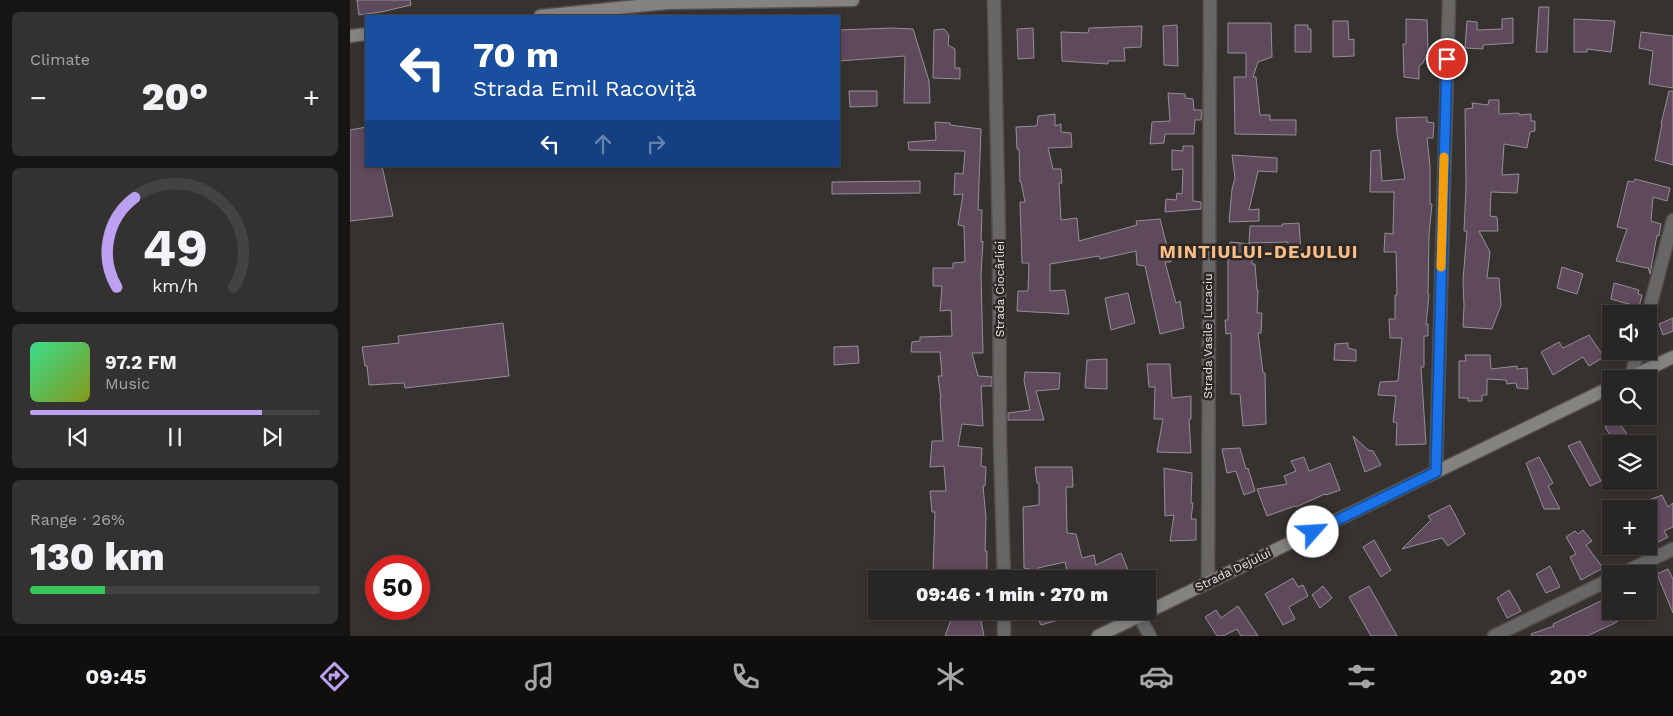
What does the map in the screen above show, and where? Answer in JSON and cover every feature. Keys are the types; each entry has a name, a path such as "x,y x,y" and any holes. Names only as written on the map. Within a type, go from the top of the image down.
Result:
{"main road":[{"path":"548,15 666,1 853,0"},
{"path":"350,36 365,34"},
{"path":"1645,370 1673,356"},
{"name":"Strada Dejului","path":"1156,608 1602,390"},
{"name":"Strada Dejului","path":"1098,636 1131,620"}],"street":[{"name":"Strada Ciocârliei","path":"994,0 999,238 1000,443 1004,570"},
{"name":"Strada Vasile Lucaciu","path":"1208,583 1210,0"},
{"path":"1436,472 1449,0"},
{"path":"1650,305 1673,220"},
{"path":"1640,565 1673,549"},
{"path":"1494,636 1602,583"},
{"path":"1004,620 1004,636"},
{"path":"1141,620 1150,636"}],"building":[{"path":"357,0 410,0 411,5 359,15"},
{"path":"1539,7 1549,7 1547,52 1536,52"},
{"path":"1513,18 1513,43 1483,45 1483,49 1465,48 1467,21 1477,22 1477,30 1502,29 1502,19"},
{"path":"1406,19 1427,20 1428,52 1423,63 1419,66 1419,79 1404,77 1403,44 1406,44"},
{"path":"1574,19 1615,21 1611,52 1587,49 1587,52 1574,52"},
{"path":"1333,21 1348,21 1349,40 1354,39 1354,56 1333,57"},
{"path":"1228,23 1271,23 1272,57 1258,62 1253,77 1256,77 1260,115 1270,115 1270,120 1296,120 1296,135 1235,134 1234,77 1246,77 1246,53 1228,53"},
{"path":"1177,25 1178,66 1164,65 1163,26"},
{"path":"1295,25 1308,25 1308,29 1311,29 1311,52 1295,52"},
{"path":"1142,26 1141,47 1124,48 1125,61 1108,61 1108,64 1062,61 1061,32 1088,33 1089,28"},
{"path":"1033,28 1034,58 1018,59 1017,29"},
{"path":"913,29 929,81 930,103 904,103 905,56 840,61 840,30"},
{"path":"944,29 949,35 948,45 955,49 955,68 960,68 960,79 933,78 934,30"},
{"path":"1641,32 1673,36 1673,88 1649,84 1653,51 1639,48"},
{"path":"849,91 877,91 877,106 850,107"},
{"path":"1669,91 1673,91 1673,165 1655,160"},
{"path":"1168,93 1185,94 1185,98 1193,99 1194,110 1202,110 1201,120 1195,120 1194,134 1165,134 1164,143 1150,144 1152,122 1170,121"},
{"path":"1489,100 1499,100 1499,114 1531,114 1531,121 1535,121 1535,131 1530,132 1527,148 1504,144 1502,175 1519,174 1517,193 1491,192 1490,216 1497,217 1498,231 1479,231 1490,252 1487,278 1499,278 1501,305 1492,329 1463,327 1463,280 1467,231 1464,231 1466,186 1465,109 1473,108 1472,103 1488,105"},
{"path":"1055,114 1055,126 1061,124 1061,132 1071,133 1072,147 1048,148 1053,169 1061,169 1062,183 1059,183 1061,220 1077,218 1079,241 1137,225 1136,221 1160,219 1171,262 1165,262 1176,303 1180,301 1184,328 1160,334 1145,266 1137,265 1136,251 1100,259 1099,256 1050,264 1050,291 1065,290 1069,314 1017,311 1018,291 1028,291 1029,263 1022,263 1020,202 1025,202 1020,182 1016,127 1037,126 1038,116"},
{"path":"1427,117 1427,122 1434,123 1433,138 1427,138 1430,166 1430,204 1432,204 1429,235 1429,295 1426,324 1428,324 1428,336 1424,336 1424,367 1421,367 1426,444 1396,445 1397,423 1393,422 1396,396 1378,395 1380,382 1398,381 1402,338 1390,338 1389,319 1395,319 1395,295 1397,295 1396,252 1384,252 1385,233 1393,234 1394,192 1370,192 1371,151 1380,150 1382,181 1405,179 1396,118"},
{"path":"935,122 981,129 978,210 982,210 983,353 972,353 978,376 992,377 992,386 981,386 983,426 962,424 958,446 982,448 981,466 986,467 985,486 983,486 986,517 985,551 987,551 987,570 933,570 935,512 932,512 930,491 946,491 944,466 930,467 932,441 943,441 938,376 942,376 940,352 911,352 912,342 920,341 920,337 952,336 951,310 940,311 942,286 933,286 933,268 953,268 953,263 965,262 964,226 958,225 963,194 954,195 955,173 963,174 965,151 909,150 908,142 936,140"},
{"path":"365,127 365,167 382,167 393,216 350,221 350,130"},
{"path":"1183,146 1193,146 1193,201 1201,202 1201,209 1165,212 1166,199 1176,200 1177,193 1182,194 1183,169 1172,170 1172,150 1183,151"},
{"path":"1232,155 1277,158 1277,172 1258,171 1249,210 1259,209 1259,221 1229,222 1235,178"},
{"path":"1635,179 1670,188 1667,201 1653,197 1651,221 1661,224 1659,236 1657,235 1650,274 1648,267 1616,261 1627,229 1617,227 1628,181 1634,182"},
{"path":"920,181 920,193 832,194 832,182"},
{"path":"1299,223 1301,253 1288,253 1288,242 1249,243 1250,226 1282,226 1282,224"},
{"path":"1230,242 1251,244 1252,264 1255,264 1258,290 1257,313 1262,313 1261,333 1258,333 1263,373 1265,373 1266,424 1243,426 1240,394 1231,394 1231,333 1226,334 1225,320 1228,320 1228,255"},
{"path":"1562,267 1583,274 1577,294 1557,288"},
{"path":"1614,283 1639,290 1638,294 1642,295 1640,305 1632,305 1611,299"},
{"path":"1128,293 1135,323 1111,330 1105,298"},
{"path":"1673,318 1673,331 1663,335 1659,324"},
{"path":"503,323 509,376 405,388 404,383 369,385 362,347 399,343 398,336"},
{"path":"1589,335 1602,354 1602,358 1589,366 1583,357 1553,375 1541,352 1559,342 1563,348"},
{"path":"1348,343 1348,348 1356,350 1356,361 1334,360 1335,344"},
{"path":"858,346 859,363 834,365 834,347"},
{"path":"1465,355 1490,355 1491,369 1517,366 1517,369 1527,368 1528,389 1517,388 1516,383 1507,384 1506,380 1487,379 1487,395 1482,395 1482,401 1468,401 1468,398 1459,398 1459,361 1466,361"},
{"path":"1107,359 1107,389 1085,388 1087,360"},
{"path":"1147,364 1170,364 1172,398 1191,396 1191,419 1189,419 1191,453 1157,452 1163,419 1154,419 1155,387 1149,387"},
{"path":"1025,372 1060,373 1059,389 1036,391 1044,420 1008,420 1008,413 1030,410 1024,381"},
{"path":"1608,425 1621,425 1628,435 1610,435 1605,427"},
{"path":"1353,436 1368,450 1373,451 1381,465 1365,472"},
{"path":"1580,441 1601,481 1590,486 1568,446"},
{"path":"1240,448 1255,491 1244,495 1236,471 1227,473 1222,449"},
{"path":"1304,457 1309,471 1330,463 1340,490 1267,516 1257,489 1287,484 1284,476 1296,471 1291,461"},
{"path":"1539,457 1553,483 1548,486 1560,509 1544,509 1526,463"},
{"path":"1035,467 1072,467 1073,487 1066,487 1067,533 1076,534 1082,558 1094,555 1096,565 1121,553 1128,570 1067,570 1065,562 1038,568 1038,570 1024,568 1023,507 1039,505 1039,483 1037,483"},
{"path":"1164,468 1192,473 1191,503 1193,503 1191,519 1196,519 1196,540 1170,541 1174,515 1165,516"},
{"path":"1662,495 1668,507 1673,503 1673,527 1664,531 1668,537 1657,543 1657,500 1649,500"},
{"path":"1450,505 1465,534 1448,546 1442,538 1402,549 1431,520 1428,516"},
{"path":"1583,530 1592,541 1586,545 1602,567 1602,569 1581,580 1570,557 1576,554 1566,537 1575,531 1578,534"},
{"path":"1374,540 1391,570 1381,577 1363,547"},
{"path":"1550,566 1560,587 1546,593 1536,574"},
{"path":"1668,569 1673,579 1673,613 1657,574"},
{"path":"1293,578 1298,587 1303,585 1308,596 1289,607 1295,619 1283,625 1265,594"},
{"path":"1323,586 1332,598 1320,608 1312,595"},
{"path":"1369,586 1397,636 1371,636 1349,597"},
{"path":"1509,590 1521,611 1507,618 1497,598"},
{"path":"1602,600 1602,620 1618,621 1587,636 1532,636 1531,634 1554,626 1553,624"},
{"path":"1238,606 1258,636 1241,636 1237,629 1223,636 1217,636 1205,617 1216,610 1221,618"},
{"path":"951,620 981,620 984,636 945,636"},
{"path":"1038,620 1058,620 1041,625"}],"slow traffic":[{"path":"1441,267 1444,157"}],"district":[{"name":"MINTIULUI-DEJULUI","path":"1259,251"}],"route":[{"path":"1313,532 1436,472 1447,59"}]}
